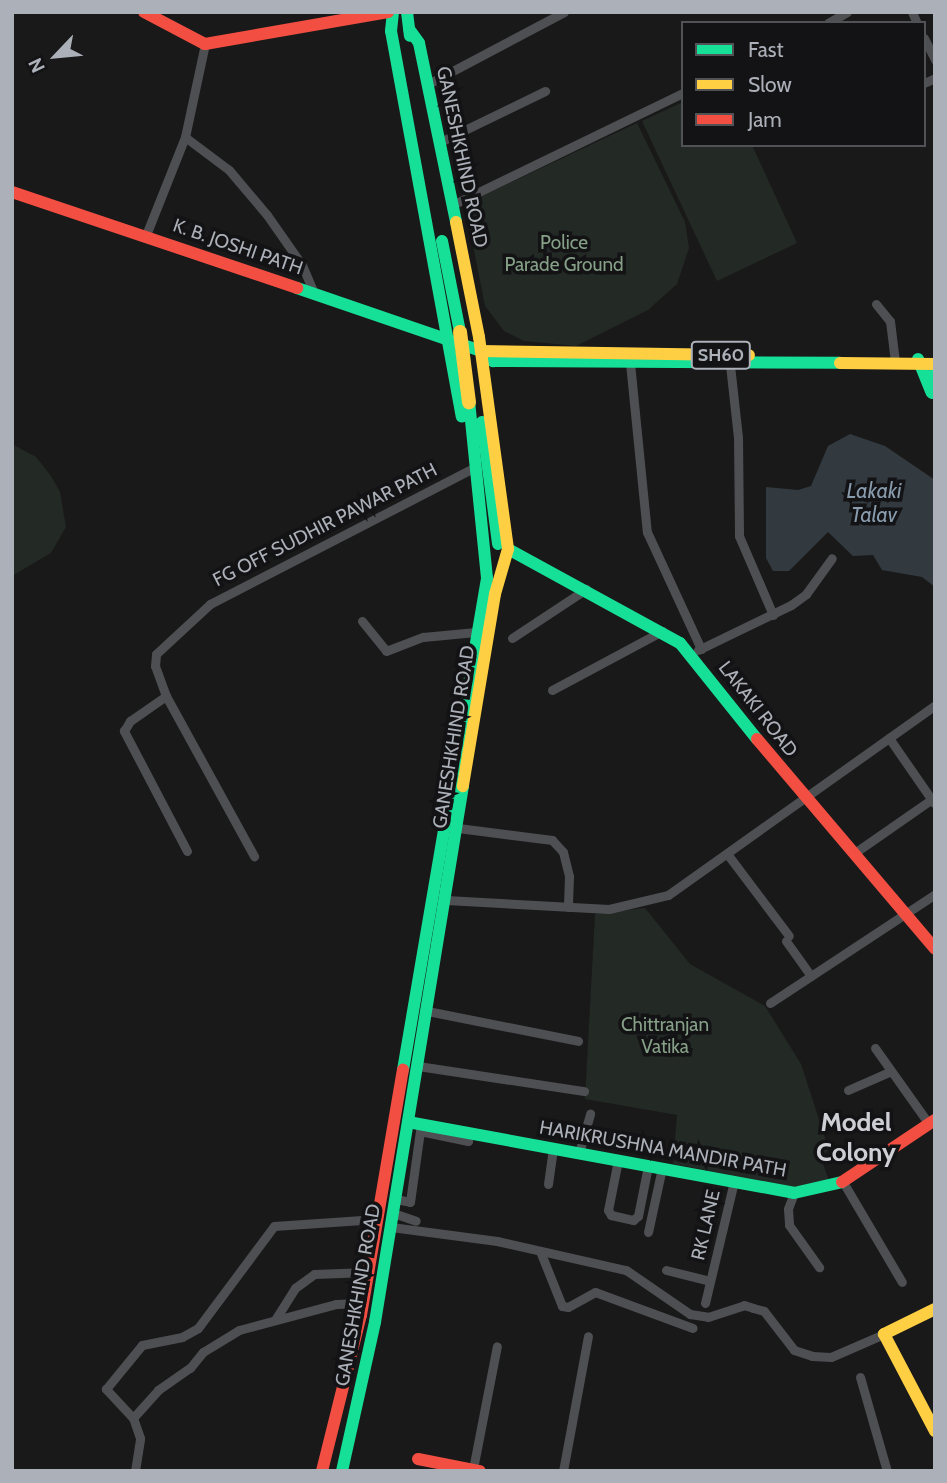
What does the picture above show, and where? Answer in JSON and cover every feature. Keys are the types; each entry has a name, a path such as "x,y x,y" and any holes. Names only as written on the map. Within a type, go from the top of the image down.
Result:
{"main road":[{"path":"144,12 205,44 402,15"},
{"path":"402,15 474,400 499,555 489,595"},
{"path":"402,15 460,335"},
{"name":"GANESHKHIND ROAD","path":"322,1471 393,1213 458,828 489,595 470,470 474,400 481,351 419,43 402,15"},
{"name":"K. B. JOSHI PATH","path":"12,192 314,293 460,335 481,351"},
{"name":"GANESHKHIND ROAD","path":"342,1471 366,1312 368,1272 476,632 508,549 460,335"},
{"name":"SH60","path":"481,351 895,359 935,363"},
{"name":"SH60","path":"481,351 493,361 730,365 918,362"},
{"path":"918,362 933,393"},
{"path":"933,393 935,371"},
{"name":"LAKAKI ROAD","path":"508,549 587,588 696,651 805,799 935,949"},
{"name":"HARIKRUSHNA MANDIR PATH","path":"408,1122 794,1193 843,1182 932,1122"},
{"path":"935,1309 884,1334 935,1431"},
{"path":"418,1459 477,1470"}],"street":[{"path":"428,84 564,12"},
{"path":"831,21 847,12"},
{"path":"926,42 935,60"},
{"path":"146,235 184,137 205,44"},
{"path":"440,142 545,91"},
{"path":"453,205 681,94"},
{"path":"184,137 229,170 260,206 302,265 314,293"},
{"path":"876,304 890,321 895,359"},
{"path":"630,363 647,532 696,651 773,615 806,594 832,558"},
{"path":"730,365 739,449 739,536 773,615"},
{"name":"FG OFF SUDHIR PAWAR PATH","path":"166,696 155,666 156,654 210,604 470,470"},
{"path":"512,638 587,588"},
{"path":"362,621 386,651 423,637 476,632"},
{"path":"552,690 662,631"},
{"path":"187,851 124,731 130,721 166,696 254,856"},
{"path":"446,900 610,909 668,895 728,855 935,705"},
{"path":"853,853 934,801 889,738"},
{"path":"458,828 552,840 563,852 569,876 568,907"},
{"path":"728,855 788,938 811,976"},
{"path":"770,1003 935,894"},
{"path":"427,1011 578,1041"},
{"path":"875,1048 932,1122"},
{"path":"418,1066 584,1091"},
{"path":"848,1090 891,1071"},
{"path":"579,1153 590,1114"},
{"path":"393,1213 410,1202 421,1132 468,1142 468,1133"},
{"path":"548,1184 553,1148"},
{"path":"618,1160 608,1210 611,1215 633,1220 638,1216 655,1167"},
{"path":"648,1232 655,1167"},
{"name":"RK LANE","path":"705,1303 734,1181"},
{"path":"843,1182 902,1283"},
{"path":"794,1193 788,1209 789,1225 819,1267"},
{"path":"393,1213 416,1221"},
{"path":"393,1213 626,1270 690,1314 708,1317 744,1305 764,1311 794,1350 812,1356 831,1356 884,1334"},
{"path":"135,1471 140,1438 133,1418 106,1389 142,1345 182,1337 198,1328 274,1226 377,1219"},
{"path":"540,1251 562,1306 568,1307 595,1292 693,1328"},
{"path":"666,1270 711,1279"},
{"path":"275,1320 295,1288 314,1274 368,1272"},
{"path":"133,1418 158,1390 190,1368 203,1352 239,1330 336,1304 366,1312"},
{"path":"563,1471 588,1336"},
{"path":"477,1470 497,1346"},
{"path":"860,1377 887,1471"}],"green space":[{"path":"681,103 681,147 753,147 797,243 717,281 642,121"},
{"name":"Police Parade Ground","path":"637,123 685,222 689,248 677,284 648,310 576,346 524,341 504,331 485,306 465,204"},
{"path":"12,444 36,457 51,476 60,492 66,527 51,553 12,576"},
{"name":"Chittranjan Vatika","path":"645,908 690,964 765,1006 801,1064 829,1150 820,1155 829,1181 795,1187 673,1164 677,1115 585,1099 595,914"}],"water":[{"name":"Lakaki Talav","path":"850,434 885,446 935,480 935,587 922,577 882,570 873,555 853,556 828,532 789,571 773,571 766,558 766,487 798,490 811,486 828,446"}],"traffic: fast":[{"path":"393,12 391,31 462,417"},
{"path":"407,12 410,36"},
{"path":"409,29 419,43 456,222"},
{"path":"442,241 460,332"},
{"path":"297,288 481,351 493,361 840,363"},
{"path":"918,359 931,391"},
{"path":"932,393 935,371"},
{"path":"403,1070 487,578 469,402"},
{"path":"482,422 498,544"},
{"path":"508,549 680,643 757,739"},
{"path":"342,1471 375,1322 463,786"},
{"path":"408,1122 794,1193 842,1182"}],"traffic: slow":[{"path":"456,222 479,337 508,549 495,594 463,786"},
{"path":"460,332 469,402"},
{"path":"481,351 749,355"},
{"path":"840,363 935,364"},
{"path":"935,1309 884,1334 935,1431"}],"traffic: jam":[{"path":"144,12 205,44 388,12"},
{"path":"12,192 297,288"},
{"path":"757,739 935,949"},
{"path":"322,1471 361,1315 403,1070"},
{"path":"842,1182 935,1120"},
{"path":"418,1459 480,1471"}],"district":[{"name":"Model Colony","path":"856,1138"}]}
